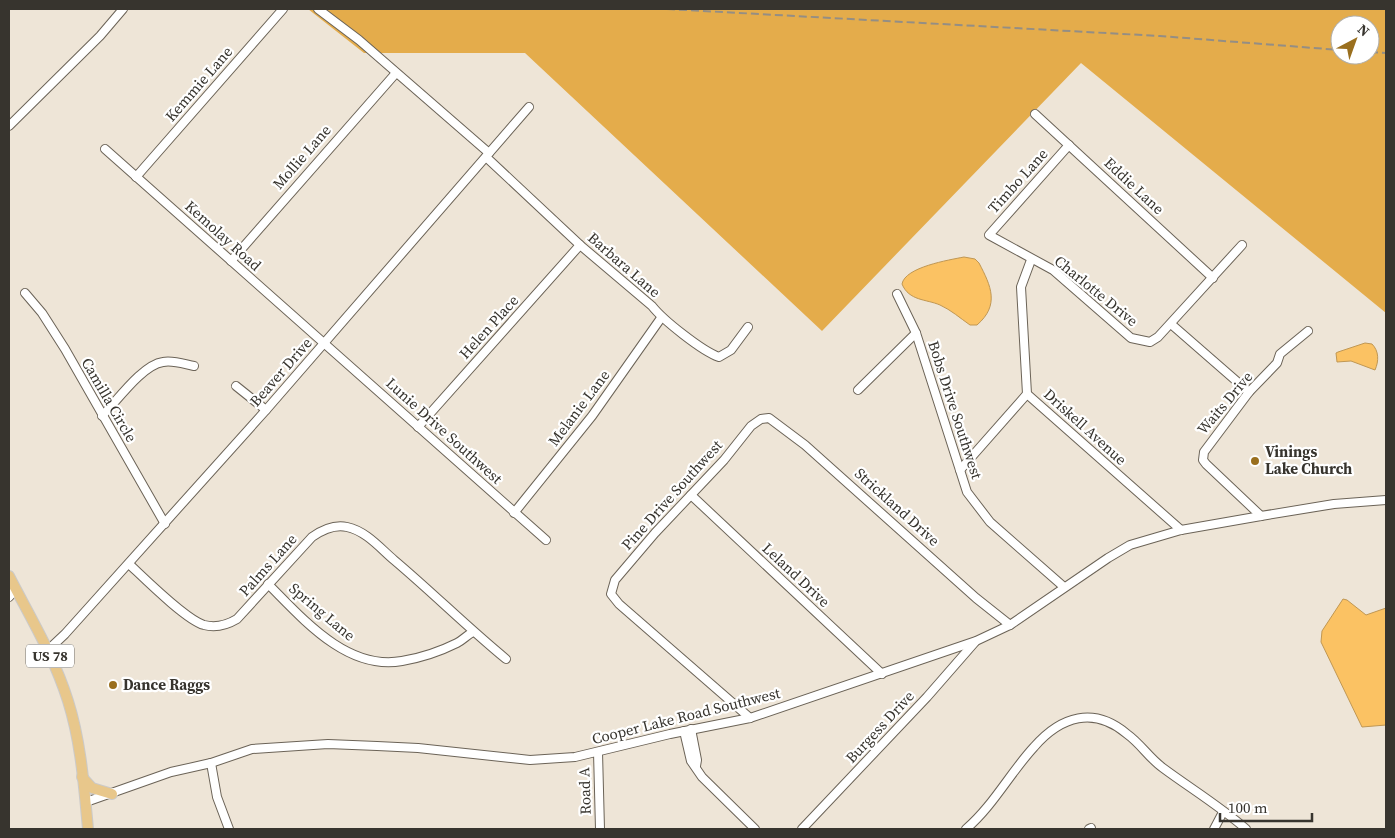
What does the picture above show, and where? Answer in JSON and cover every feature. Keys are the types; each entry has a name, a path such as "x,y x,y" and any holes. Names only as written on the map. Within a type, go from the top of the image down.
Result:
{"main road":[{"name":"US 78","path":"9,576 12,593 48,650 68,702 76,734 88,829"},
{"path":"82,776 92,788 112,794"}],"street":[{"path":"9,126 100,36 123,9"},
{"name":"Kemmie Lane","path":"136,177 283,9"},
{"name":"Barbara Lane","path":"318,9 359,40 396,73 487,155 580,245 652,306 661,318 704,350 719,357 731,350 748,327"},
{"name":"Mollie Lane","path":"231,261 396,73"},
{"name":"Beaver Drive","path":"48,650 129,564 266,410 529,107"},
{"name":"Eddie Lane","path":"1035,114 1213,278"},
{"name":"Timbo Lane","path":"988,235 1069,145"},
{"name":"Kemolay Road","path":"105,149 324,343"},
{"name":"Charlotte Drive","path":"988,235 1031,260 1053,270 1131,338 1150,342 1171,324 1242,245"},
{"name":"Helen Place","path":"418,427 580,245"},
{"name":"Driskell Avenue","path":"1031,260 1021,287 1027,394 1181,530"},
{"name":"Camilla Circle","path":"25,293 42,314 65,349 165,524"},
{"name":"Bobs Drive Southwest","path":"897,294 916,333 967,492 990,522 1064,587"},
{"name":"Melanie Lane","path":"514,513 592,416 661,318"},
{"path":"1171,324 1249,392"},
{"name":"Waits Drive","path":"1261,516 1209,468 1203,460 1206,448 1249,392 1277,363 1280,354 1308,331"},
{"path":"858,390 916,333"},
{"name":"Lunie Drive Southwest","path":"324,343 546,540"},
{"path":"102,416 139,376 155,364 170,361 194,366"},
{"path":"236,386 266,410"},
{"path":"960,470 1027,394"},
{"name":"Strickland Drive","path":"761,419 769,418 805,445 976,598 1010,624"},
{"name":"Pine Drive Southwest","path":"750,718 619,604 611,594 614,580 724,460 751,426 761,419"},
{"name":"Leland Drive","path":"690,495 882,674"},
{"name":"Cooper Lake Road Southwest","path":"86,802 171,772 211,763 252,749 328,744 418,748 530,760 575,757 688,730 750,718 976,640 1010,624 1130,545 1181,530 1334,504 1386,500"},
{"name":"Palms Lane","path":"129,564 178,607 202,625 228,625 237,619 312,537 327,528 350,527 372,540 473,632 506,659"},
{"name":"Spring Lane","path":"268,584 295,612 337,646 366,660 403,661 458,642 473,632"},
{"name":"Burgess Drive","path":"802,829 927,697 976,640"},
{"path":"966,829 992,800 1034,746 1049,732 1073,718 1094,718 1113,724 1135,740 1150,759 1246,829"},
{"path":"696,766 698,735 703,727"},
{"path":"688,730 696,751"},
{"path":"688,730 691,761 714,792 755,829"},
{"name":"Road A","path":"598,752 600,829"},
{"path":"211,763 217,797 229,829"},
{"path":"1214,829 1223,812"}],"shaded area":[{"path":"308,9 1386,9 1386,313 1081,63 822,331 525,53 364,53"},
{"path":"964,257 975,259 979,263 990,287 991,303 989,310 977,325 970,325 940,305 913,297 905,290 902,284 905,278 919,269 939,262"},
{"path":"1365,343 1372,344 1376,350 1378,360 1375,370 1351,361 1337,362 1336,353"},
{"path":"1343,599 1366,615 1386,608 1386,725 1362,727 1321,642 1322,631"}],"railway":[{"path":"667,9 1160,36 1330,49"},
{"path":"1380,53 1386,53"}],"place":[{"name":"Vinings Lake Church","path":"1255,461"},
{"name":"Dance Raggs","path":"113,685"}]}
